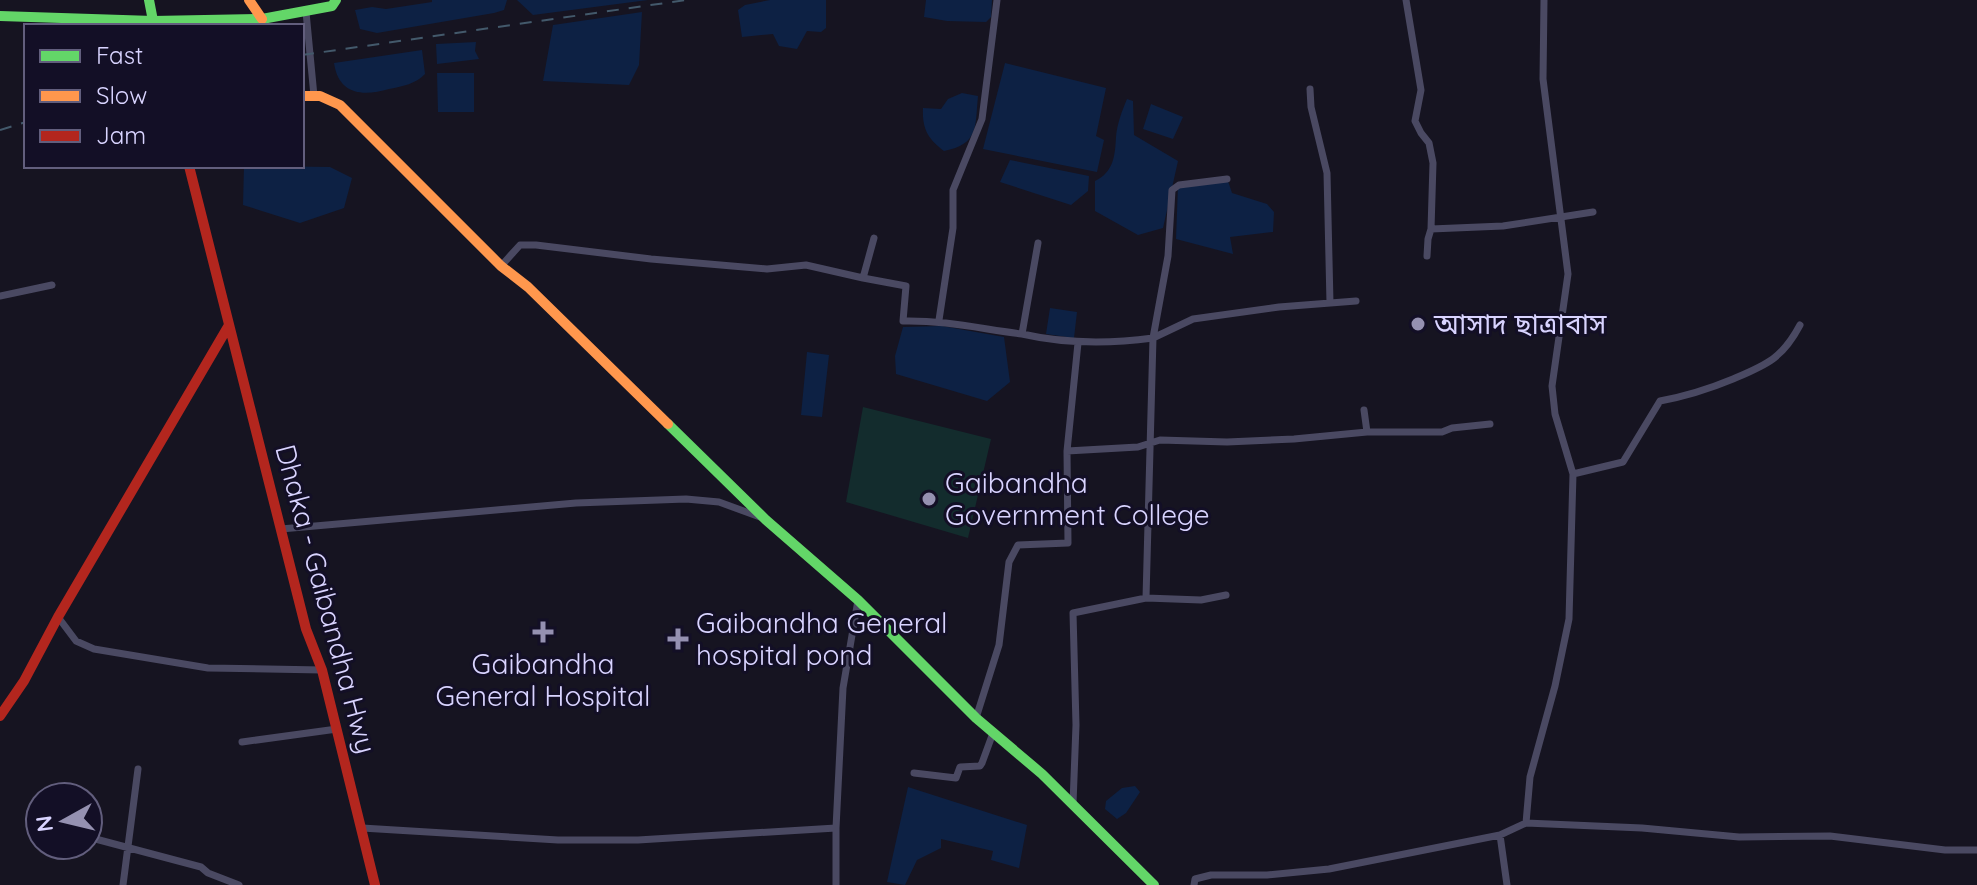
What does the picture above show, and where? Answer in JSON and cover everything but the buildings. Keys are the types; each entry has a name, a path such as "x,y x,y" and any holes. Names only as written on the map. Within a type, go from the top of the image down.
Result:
{"main road":[{"path":"149,0 154,23"},
{"path":"249,0 262,19"},
{"path":"0,16 154,23 262,19 332,6 336,0"},
{"path":"304,96 314,96 340,105 501,266 528,287 766,520 858,600 976,718 1154,885"},
{"name":"Dhaka - Gaibandha Hwy","path":"190,168 306,629 322,670 375,885"},
{"path":"0,716 24,681 58,617 229,325"}],"street":[{"path":"939,320 953,228 953,190 982,119 997,0"},
{"path":"1406,0 1421,90 1415,121 1429,143 1433,163 1427,256"},
{"path":"1526,823 1530,777 1555,686 1569,619 1573,474 1555,414 1552,386 1568,274 1543,79 1544,0"},
{"path":"306,12 314,96"},
{"path":"1310,89 1311,107 1327,173 1330,303"},
{"path":"1146,598 1153,338 1168,256 1172,190 1179,185 1227,179"},
{"path":"1431,229 1503,226 1593,212"},
{"path":"863,278 874,238"},
{"path":"1022,334 1038,243"},
{"path":"501,266 520,245 767,269 806,265 906,286 903,321 939,320 1078,343 1117,343 1153,338 1193,319 1356,301"},
{"path":"0,296 52,285"},
{"path":"1573,474 1623,462 1660,401 1721,386 1767,365 1790,344 1800,325"},
{"path":"976,718 999,645 1009,562 1018,545 1068,543 1067,451 1078,343"},
{"path":"1364,410 1367,432"},
{"path":"1067,451 1138,447 1160,440 1227,442 1367,432 1442,432 1490,424"},
{"path":"281,529 576,503 686,499 719,502 766,520"},
{"path":"1073,806 1076,725 1073,613 1146,598 1201,600 1226,595"},
{"path":"836,885 843,688 858,600"},
{"path":"58,617 76,641 94,649 208,668 322,670"},
{"path":"242,742 337,729"},
{"path":"914,773 956,778 960,767 980,766 993,733"},
{"path":"123,885 138,769"},
{"path":"1194,885 1195,879 1211,875 1267,875 1329,869 1500,835 1526,823 1642,828 1739,837 1830,836 1945,850 1977,850"},
{"path":"362,828 558,840 638,840 836,828"},
{"path":"1500,835 1507,885"},
{"path":"104,842 201,867 208,873 239,885"}],"green space":[{"path":"863,407 991,439 968,538 846,502"}],"water":[{"path":"432,0 507,0 504,10 494,13 377,33 360,29 355,10 372,7 386,9"},
{"path":"517,0 648,0 533,15"},
{"path":"770,0 826,0 826,28 821,32 807,31 797,49 779,46 773,34 742,37 738,10 745,5"},
{"path":"926,0 992,0 991,17 986,22 924,17"},
{"path":"642,12 639,65 629,85 543,81 553,25"},
{"path":"476,42 475,51 479,59 437,64 436,44"},
{"path":"422,50 425,74 409,84 371,93 347,88 341,82 334,63"},
{"path":"1005,63 1106,88 1096,136 1104,140 1097,172 983,149"},
{"path":"437,73 474,73 474,112 438,112"},
{"path":"962,93 978,96 973,132 964,144 944,151 927,133 923,108 941,109 948,99"},
{"path":"1127,99 1133,101 1134,135 1178,161 1163,228 1138,235 1095,211 1095,181 1106,173 1112,162 1117,127"},
{"path":"1151,104 1183,117 1173,139 1143,129"},
{"path":"1010,160 1089,176 1088,191 1071,205 1000,182"},
{"path":"330,167 352,178 344,208 300,223 243,205 244,168"},
{"path":"1228,181 1232,193 1267,204 1274,212 1273,232 1230,237 1233,254 1176,239 1178,186"},
{"path":"1050,308 1077,312 1074,338 1046,334"},
{"path":"942,326 1004,337 1010,382 987,401 896,374 895,356 903,327"},
{"path":"807,352 829,355 822,417 801,415"},
{"path":"1135,786 1140,792 1126,813 1117,819 1105,809 1106,801 1122,788"},
{"path":"908,787 1027,825 1019,868 991,860 993,851 941,839 941,848 917,860 905,885 887,882"}],"railway":[{"path":"304,55 686,0"},
{"path":"0,130 24,123"}],"traffic: fast":[{"path":"149,0 154,24"},
{"path":"0,16 153,21 262,19 332,6 336,0"},
{"path":"668,424 766,520 858,600 976,718 1042,774 1154,885"}],"traffic: slow":[{"path":"249,0 262,19"},
{"path":"304,96 320,96 340,105 501,266 528,287 668,424"}],"traffic: jam":[{"path":"190,168 306,629 322,670 375,885"},
{"path":"0,716 24,681 58,617 229,325"}],"place":[{"name":"আসাদ ছাত্রাবাস","path":"1418,324"},
{"name":"Gaibandha Government College","path":"929,499"},
{"name":"Gaibandha General Hospital","path":"543,632"},
{"name":"Gaibandha General hospital pond","path":"678,639"}]}
